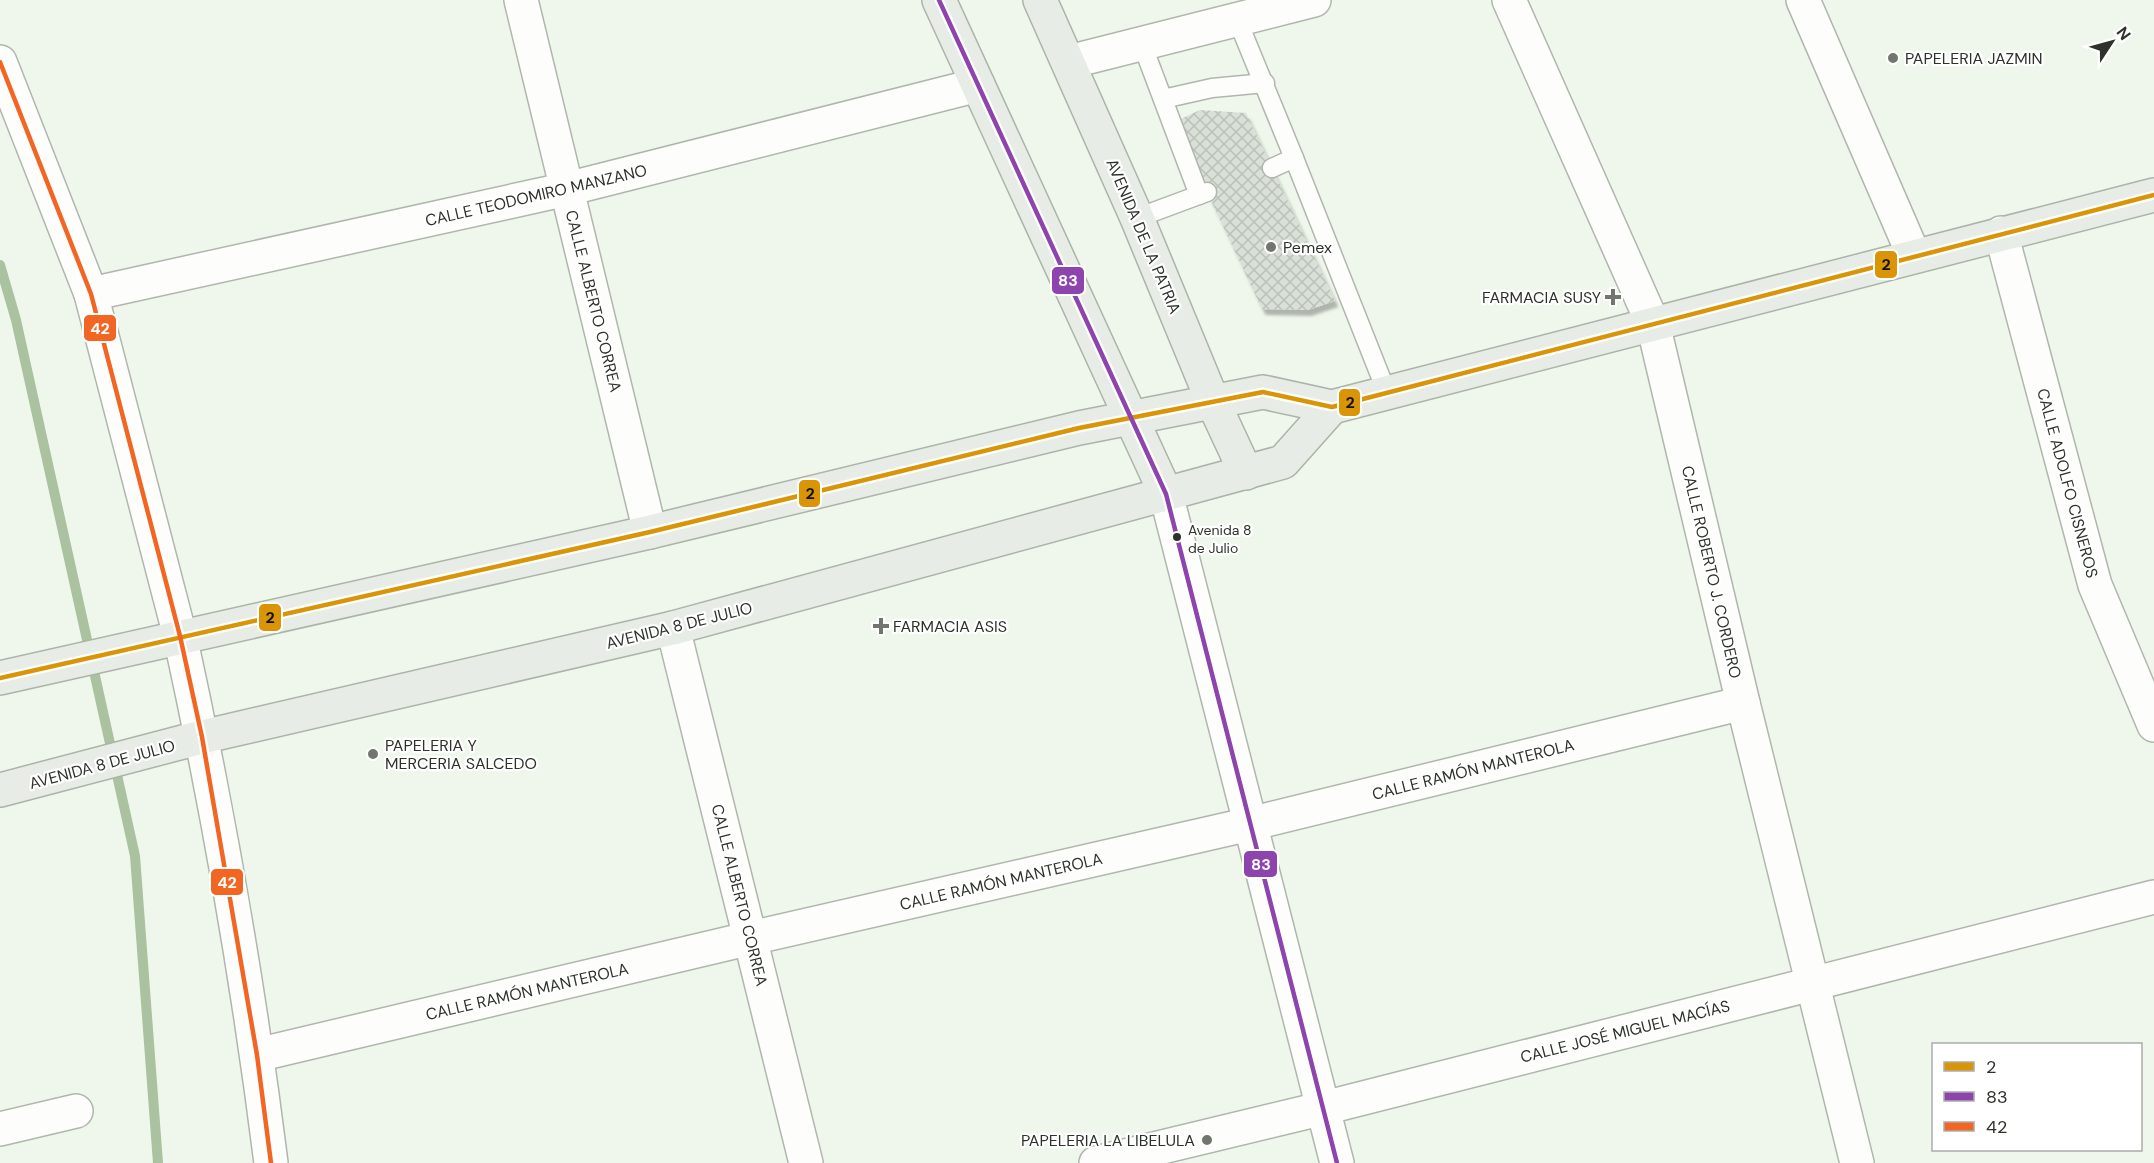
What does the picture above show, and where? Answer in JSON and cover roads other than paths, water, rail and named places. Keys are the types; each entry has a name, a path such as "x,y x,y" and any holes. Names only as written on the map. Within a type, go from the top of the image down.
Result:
{"main road":[{"path":"939,0 1166,494"},
{"name":"AVENIDA DE LA PATRIA","path":"1040,0 1137,218 1213,402 1246,473"},
{"path":"0,678 651,532 1067,430 1263,392 1332,407 2154,195"},
{"name":"AVENIDA 8 DE JULIO","path":"0,790 202,737 673,628 1246,473 1283,462 1332,407"}],"street":[{"name":"CALLE ALBERTO CORREA","path":"521,0 651,532"},
{"path":"1069,62 1314,0"},
{"name":"CALLE ROBERTO J. CORDERO","path":"1509,0 1653,324 1743,703 1857,1163"},
{"path":"1803,0 1914,256"},
{"path":"0,62 91,294 180,636 202,737 257,1055 271,1163"},
{"name":"CALLE TEODOMIRO MANZANO","path":"91,294 567,189 978,85"},
{"name":"CALLE ADOLFO CISNEROS","path":"2001,233 2095,585 2154,725"},
{"path":"1166,494 1337,1163"},
{"name":"CALLE ALBERTO CORREA","path":"673,628 806,1163"},
{"name":"CALLE RAMÓN MANTEROLA","path":"257,1055 751,938 1250,824 1743,703"},
{"name":"CALLE JOSÉ MIGUEL MACÍAS","path":"1096,1163 1324,1108 2154,897"},
{"path":"0,1129 76,1111"}],"lane":[{"path":"1237,19 1265,83 1387,393"},
{"path":"1137,218 1203,194 1142,44"},
{"path":"1163,99 1212,88 1265,83"},
{"path":"1272,168 1294,158"}],"waterway":[{"path":"0,265 16,320 135,856 158,1163"}],"place":[{"name":"PAPELERIA JAZMIN","path":"1893,58"},
{"name":"Pemex","path":"1271,247"},
{"name":"FARMACIA SUSY","path":"1613,297"},
{"name":"Avenida 8 de Julio","path":"1177,537"},
{"name":"FARMACIA ASIS","path":"881,626"},
{"name":"PAPELERIA Y MERCERIA SALCEDO","path":"373,754"},
{"name":"PAPELERIA LA LIBELULA","path":"1207,1140"}]}
